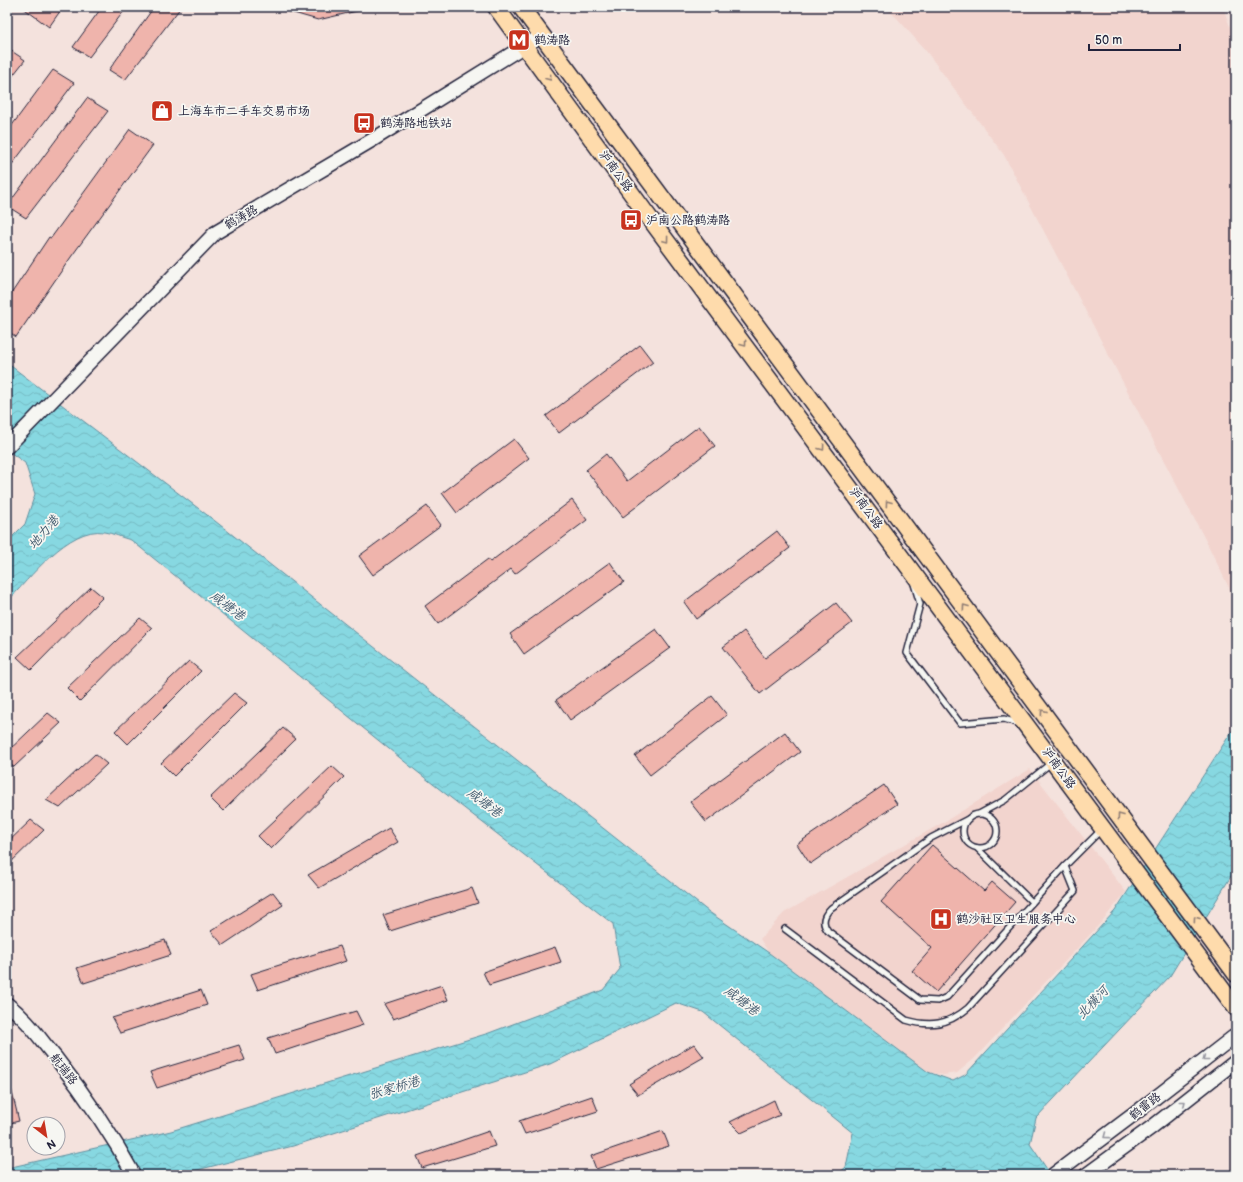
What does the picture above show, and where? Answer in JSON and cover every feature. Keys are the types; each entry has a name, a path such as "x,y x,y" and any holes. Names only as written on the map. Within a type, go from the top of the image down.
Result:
{"main road":[{"name":"沪南公路","path":"496,7 526,46 645,212 1236,1008"},
{"name":"沪南公路","path":"521,7 1236,974"}],"street":[{"name":"鹤涛路","path":"7,447 215,233 374,139 542,35"},
{"name":"航瑞路","path":"7,1004 23,1017 80,1089 115,1140 134,1175"},
{"name":"鹤雷路","path":"1053,1175 1236,1035"},
{"name":"鹤雷路","path":"1086,1175 1152,1127 1236,1061"}],"lane":[{"path":"909,566 920,604 907,653 960,723 1004,719 1027,726"},
{"path":"1053,761 1005,800 931,838 831,908 824,919 825,928 913,996 925,1001 938,1001 947,997 1065,866 1103,828"},
{"path":"977,848 988,846 992,843 996,833 994,822 990,817 979,814"},
{"path":"968,819 965,823 963,834 968,843 977,848 1032,902"},
{"path":"786,930 906,1020 928,1025 940,1023 960,1015 968,1008 1075,891 1065,866"}],"shaded area":[{"path":"884,7 1223,7 1236,44 1236,602 1207,543 1004,155 926,51 897,18"},
{"name":"鹤沙社区卫生服务中心","path":"1030,769 1126,892 1098,926 974,1059 957,1073 943,1075 928,1072 769,953 760,939 784,913 944,822"}],"water":[{"path":"7,363 215,521 709,912 769,953 928,1072 953,1081 965,1075 1115,911 1236,725 1236,868 1170,976 1036,1118 1030,1144 1051,1175 837,1175 846,1167 853,1133 703,1012 676,1003 550,1064 293,1146 177,1175 7,1175 7,1168 66,1156 66,1155 171,1131 489,1033 603,990 620,969 613,924 415,770 131,540 104,532 91,532 77,537 64,545 38,568 7,602 7,542 25,524 35,494 25,463 7,450"}],"building":[{"path":"22,7 63,7 49,27"},
{"path":"102,7 127,7 89,57 73,47"},
{"path":"154,7 181,7 125,80 109,70"},
{"path":"284,7 357,7 357,11 318,20 283,10"},
{"path":"7,48 25,60 7,83"},
{"path":"53,70 74,83 7,171 7,132"},
{"path":"87,98 108,111 26,218 7,206"},
{"path":"130,129 153,145 71,257 16,337 7,330 7,300 49,237 51,238"},
{"path":"640,345 653,362 559,433 546,416"},
{"path":"699,426 715,446 623,517 586,470 606,454 627,481"},
{"path":"514,439 529,458 457,513 442,493"},
{"path":"572,500 587,520 515,574 511,569 438,624 425,606 488,559 490,562"},
{"path":"427,506 441,525 373,575 359,556"},
{"path":"777,531 790,548 696,619 684,602"},
{"path":"610,562 624,582 524,654 510,634"},
{"path":"91,587 103,597 31,670 17,657"},
{"path":"836,603 852,623 760,694 723,647 744,631 765,658"},
{"path":"140,618 152,628 80,701 67,688"},
{"path":"656,629 670,648 570,720 556,700"},
{"path":"189,661 201,671 128,744 115,731"},
{"path":"234,693 247,703 174,776 161,763"},
{"path":"712,696 727,715 650,775 635,756"},
{"path":"48,713 61,723 14,767 7,763 7,752"},
{"path":"283,728 296,739 223,811 210,798"},
{"path":"785,732 800,752 706,822 690,802"},
{"path":"95,754 107,764 60,808 46,800"},
{"path":"332,766 344,777 271,849 258,836"},
{"path":"884,785 897,804 810,864 797,844"},
{"path":"31,820 44,830 7,866 7,843"},
{"path":"389,828 398,842 319,888 308,875"},
{"path":"932,845 984,891 992,882 1015,902 936,992 912,971 932,948 881,902"},
{"path":"472,888 478,903 390,931 383,915"},
{"path":"273,892 283,905 223,945 211,931"},
{"path":"165,940 171,955 84,983 77,968"},
{"path":"340,946 346,961 258,990 251,974"},
{"path":"555,947 561,962 489,985 483,972"},
{"path":"442,985 448,1000 393,1019 384,1004"},
{"path":"201,990 207,1005 120,1033 112,1018"},
{"path":"356,1011 363,1025 275,1054 268,1038"},
{"path":"694,1044 704,1057 638,1095 629,1084"},
{"path":"239,1045 245,1060 157,1088 150,1072"},
{"path":"7,1088 11,1088 19,1121 7,1124"},
{"path":"592,1096 598,1111 525,1134 519,1121"},
{"path":"774,1100 780,1115 741,1133 730,1122"},
{"path":"489,1131 495,1146 422,1168 417,1156"},
{"path":"663,1131 669,1146 596,1169 591,1156"}],"place":[{"name":"鹤涛路","path":"519,40"},
{"name":"上海车市二手车交易市场","path":"162,111"},
{"name":"鹤涛路地铁站","path":"364,123"},
{"name":"沪南公路鹤涛路","path":"631,220"},
{"name":"鹤沙社区卫生服务中心","path":"941,919"}],"water label":[{"name":"地力港","path":"43,532"},
{"name":"咸塘港","path":"228,605"},
{"name":"咸塘港","path":"485,802"},
{"name":"咸塘港","path":"742,1000"},
{"name":"北横河","path":"1092,1002"},
{"name":"张家桥港","path":"394,1087"}]}
